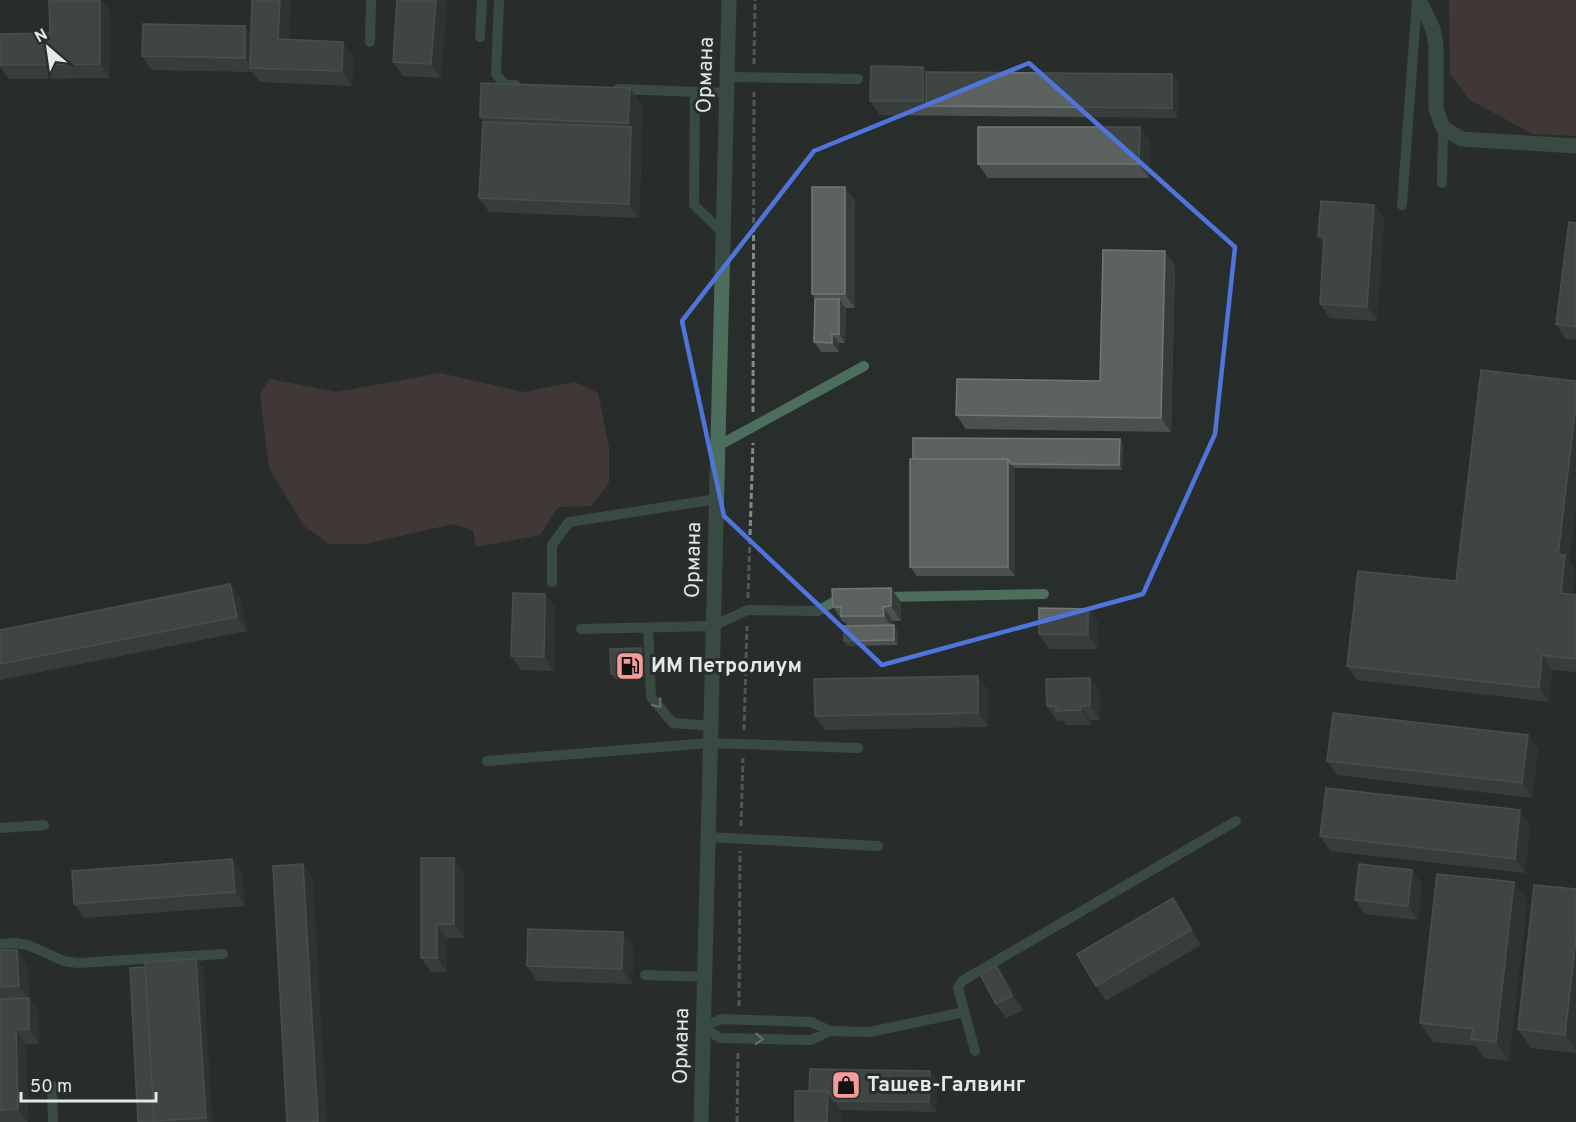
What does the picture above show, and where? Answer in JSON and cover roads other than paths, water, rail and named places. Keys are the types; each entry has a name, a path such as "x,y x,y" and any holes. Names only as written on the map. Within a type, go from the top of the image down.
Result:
{"street":[{"name":"Ормана","path":"701,1122 729,0"},
{"path":"1418,0 1433,29 1436,45 1436,110 1443,128 1462,139 1576,146"}],"lane":[{"path":"370,42 371,0"},
{"path":"480,37 482,0"},
{"path":"500,0 496,74 505,85 527,86"},
{"path":"1402,205 1418,0"},
{"path":"606,89 695,92 754,78 858,79"},
{"path":"695,92 694,205 723,233"},
{"path":"1442,183 1443,128"},
{"path":"718,446 864,366"},
{"path":"552,582 552,545 569,522 717,499"},
{"path":"581,629 713,626 748,610 818,612 840,598 1044,594"},
{"path":"648,627 651,697 673,723 711,726"},
{"path":"487,761 710,743 858,748"},
{"path":"975,1051 958,988 962,981 1236,821"},
{"path":"0,828 44,825"},
{"path":"708,837 878,846"},
{"path":"0,944 28,945 64,961 78,963 223,954"},
{"path":"645,975 705,977"},
{"path":"703,1027 721,1019 738,1019 811,1022 830,1031 870,1032 964,1012"},
{"path":"703,1027 720,1038 811,1040 830,1031"},
{"path":"52,1086 53,1122"}],"place":[{"name":"ИМ Петролиум","path":"630,666"},
{"name":"Ташев-Галвинг","path":"846,1085"}]}
